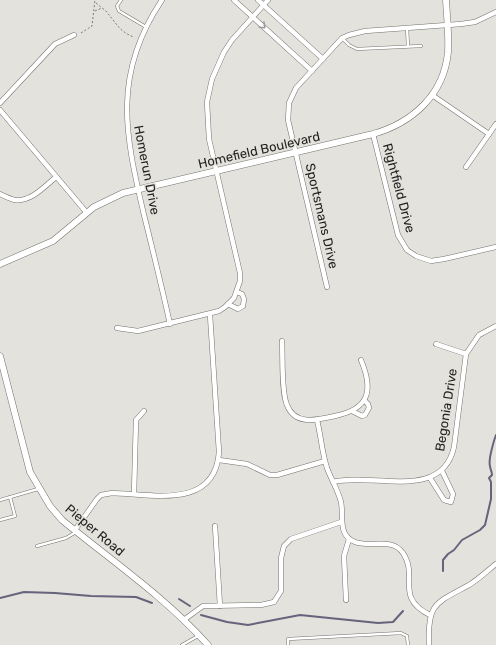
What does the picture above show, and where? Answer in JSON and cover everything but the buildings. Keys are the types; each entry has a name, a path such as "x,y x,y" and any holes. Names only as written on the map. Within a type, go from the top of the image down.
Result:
{"street":[{"name":"Homerun Drive","path":"162,0 146,27 132,66 126,104 128,137 138,190 170,324"},
{"path":"234,0 312,71"},
{"path":"258,0 322,59"},
{"path":"117,328 138,331 210,315 228,304 237,292 240,273 206,114 209,90 216,67 224,52 252,17 268,0"},
{"name":"Homefield Boulevard","path":"0,264 53,241 87,213 112,198 138,190 373,134 387,130 407,120 424,105 432,95 446,63 446,0"},
{"name":"Sportsmans Drive","path":"327,287 288,120 288,103 296,88 342,38 356,32 475,22 496,12"},
{"path":"0,103 55,44 74,35"},
{"path":"432,95 489,134"},
{"path":"0,110 87,213"},
{"path":"466,167 496,124"},
{"name":"Rightfield Drive","path":"373,134 398,235 407,250 416,256 431,261 496,247"},
{"path":"0,194 14,200 23,199 38,192 56,177"},
{"path":"228,304 238,309 243,306 244,299 242,294 237,292"},
{"path":"75,531 101,495 112,493 173,495 191,493 204,486 209,480 217,467 219,460 210,315"},
{"name":"Begonia Drive","path":"333,482 347,479 412,481 430,478 442,471 452,455 454,447 466,354 478,335 496,326"},
{"path":"282,341 286,404 294,415 304,420 317,420 355,410 364,400 367,392 367,379 361,360"},
{"path":"436,344 466,354"},
{"name":"Pieper Road","path":"0,356 22,445 30,472 39,489 62,520 155,593 185,619 208,645"},
{"path":"355,410 362,416 365,415 369,408 368,404 364,400"},
{"path":"134,494 136,420 144,411"},
{"path":"317,420 325,461 341,501 341,522 346,536 349,539 363,543 390,544 401,550 407,563 408,590 411,598 419,610 430,615"},
{"path":"219,460 247,464 270,475 277,475 325,461"},
{"path":"430,478 444,500 451,502 453,494 442,471"},
{"path":"185,619 203,606 261,605 274,602 281,591 281,558 284,546 292,539 341,522"},
{"path":"215,526 220,606"},
{"path":"346,600 344,556 349,539"},
{"path":"429,645 428,624 430,615 440,601 477,580 496,564"}],"lane":[{"path":"121,0 117,6 119,11 146,27"},
{"path":"407,28 408,46"},
{"path":"342,38 349,45 357,49 421,46"},
{"path":"0,500 39,489"},
{"path":"0,520 15,516 10,497"},
{"path":"37,546 66,538 75,531"},
{"path":"288,645 288,639 401,633 407,636 408,645"},
{"path":"182,645 199,635"}],"path":[{"path":"80,34 92,26 95,11 95,0"},
{"path":"95,3 110,15 119,29 134,37"},
{"path":"95,11 102,8"}],"waterway":[{"path":"443,571 443,560 448,554 454,550 462,540 480,530 485,525 491,499 491,482 489,478 492,475 492,472 490,467 490,459 496,435"},
{"path":"0,598 24,592 55,593 91,596 136,597 152,603"},
{"path":"179,599 190,606"},
{"path":"201,615 227,622 248,625 300,615 378,623 393,622 403,611"}]}
